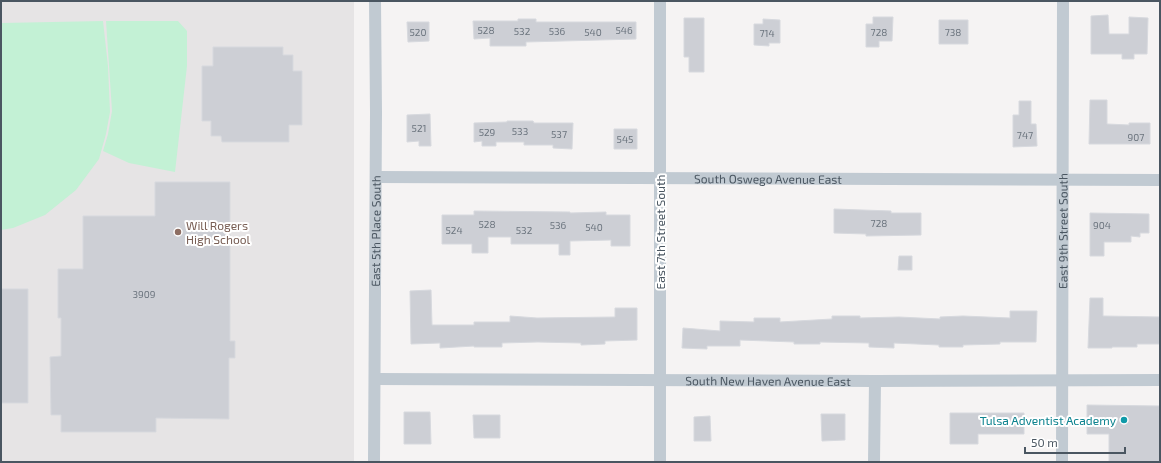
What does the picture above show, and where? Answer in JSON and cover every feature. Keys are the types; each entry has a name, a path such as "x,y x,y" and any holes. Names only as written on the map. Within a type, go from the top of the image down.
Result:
{"street":[{"name":"East 5th Place South","path":"374,462 376,177 375,1"},
{"name":"East 7th Street South","path":"660,1 660,462"},
{"name":"East 9th Street South","path":"1062,462 1063,1"},
{"name":"South Oswego Avenue East","path":"376,177 1160,180"},
{"name":"South New Haven Avenue East","path":"375,379 875,381 1160,380"},
{"path":"874,462 875,381"}],"shaded area":[{"name":"Will Rogers High School","path":"1,1 354,1 354,462 1,462"}],"green space":[{"path":"103,21 108,66 110,112 99,159 76,190 45,215 13,228 1,230 1,23"},
{"path":"106,21 178,21 187,31 187,66 175,172 129,163 103,151 112,111"}],"building":[{"path":"1108,15 1109,34 1129,34 1129,17 1148,18 1147,54 1134,54 1134,59 1122,59 1122,54 1091,54 1091,16"},
{"path":"873,17 893,17 892,41 879,41 879,47 866,47 866,24 873,24"},
{"path":"684,18 704,18 704,72 689,72 689,57 684,57"},
{"path":"518,19 536,19 536,22 636,22 636,39 526,42 526,46 490,46 490,38 474,39 473,21 518,21"},
{"path":"763,19 780,20 780,43 769,43 769,46 754,45 754,24 763,24"},
{"path":"939,20 968,20 968,44 939,44"},
{"path":"407,22 429,22 429,41 408,42"},
{"path":"213,47 283,47 283,55 293,55 293,71 302,71 302,125 289,125 289,142 222,142 221,136 211,136 211,121 202,121 202,66 213,66"},
{"path":"1090,100 1107,100 1107,124 1129,125 1129,123 1150,123 1150,144 1089,144"},
{"path":"1019,101 1031,101 1031,124 1036,124 1037,146 1013,147 1013,115 1019,115"},
{"path":"430,114 431,146 419,146 419,141 407,142 407,115"},
{"path":"507,121 573,123 572,149 553,148 553,145 524,145 524,142 496,142 496,146 482,146 482,141 474,142 474,123"},
{"path":"614,129 637,129 637,149 614,149"},
{"path":"155,182 230,182 230,341 235,341 235,358 229,358 229,419 156,418 156,432 61,432 61,415 51,415 50,357 61,356 61,318 58,318 58,269 83,269 83,216 155,216"},
{"path":"834,209 891,211 891,213 921,213 921,235 866,236 866,234 834,233"},
{"path":"474,211 570,213 606,212 606,215 630,215 630,246 611,246 611,240 570,241 570,255 559,255 559,244 511,244 511,237 488,237 488,253 472,253 472,244 442,244 442,215 474,215"},
{"path":"1090,213 1149,214 1149,233 1140,233 1140,237 1131,236 1131,242 1104,242 1104,256 1090,256"},
{"path":"899,256 912,256 912,270 898,270"},
{"path":"1,289 28,289 28,403 1,403"},
{"path":"431,290 432,325 474,325 474,322 510,322 510,316 537,318 615,317 615,308 637,308 637,340 605,341 605,344 581,345 581,343 502,343 502,347 474,346 440,348 440,343 411,344 410,291"},
{"path":"1090,298 1103,298 1103,316 1160,317 1160,344 1137,344 1137,347 1088,348"},
{"path":"1010,311 1037,311 1036,342 1000,342 1000,344 963,345 963,347 939,347 939,345 894,343 894,348 869,347 869,343 820,342 820,344 794,344 794,342 740,340 740,346 707,346 707,349 682,348 683,328 720,331 720,321 754,322 754,318 780,318 780,322 832,319 832,316 860,316 860,318 899,317 940,319 940,317 963,316 1010,318"},
{"name":"Tulsa Adventist Academy","path":"1087,405 1160,406 1160,462 1109,462 1109,434 1087,434"},
{"path":"404,412 430,412 431,444 404,444"},
{"path":"950,413 1024,413 1024,434 978,434 978,444 950,444"},
{"path":"821,414 845,414 845,440 822,441"},
{"path":"473,415 500,415 500,438 474,438"},
{"path":"710,416 711,441 694,441 694,417"}],"place":[{"name":"Will Rogers High School","path":"178,232"},
{"name":"Tulsa Adventist Academy","path":"1124,420"}]}
